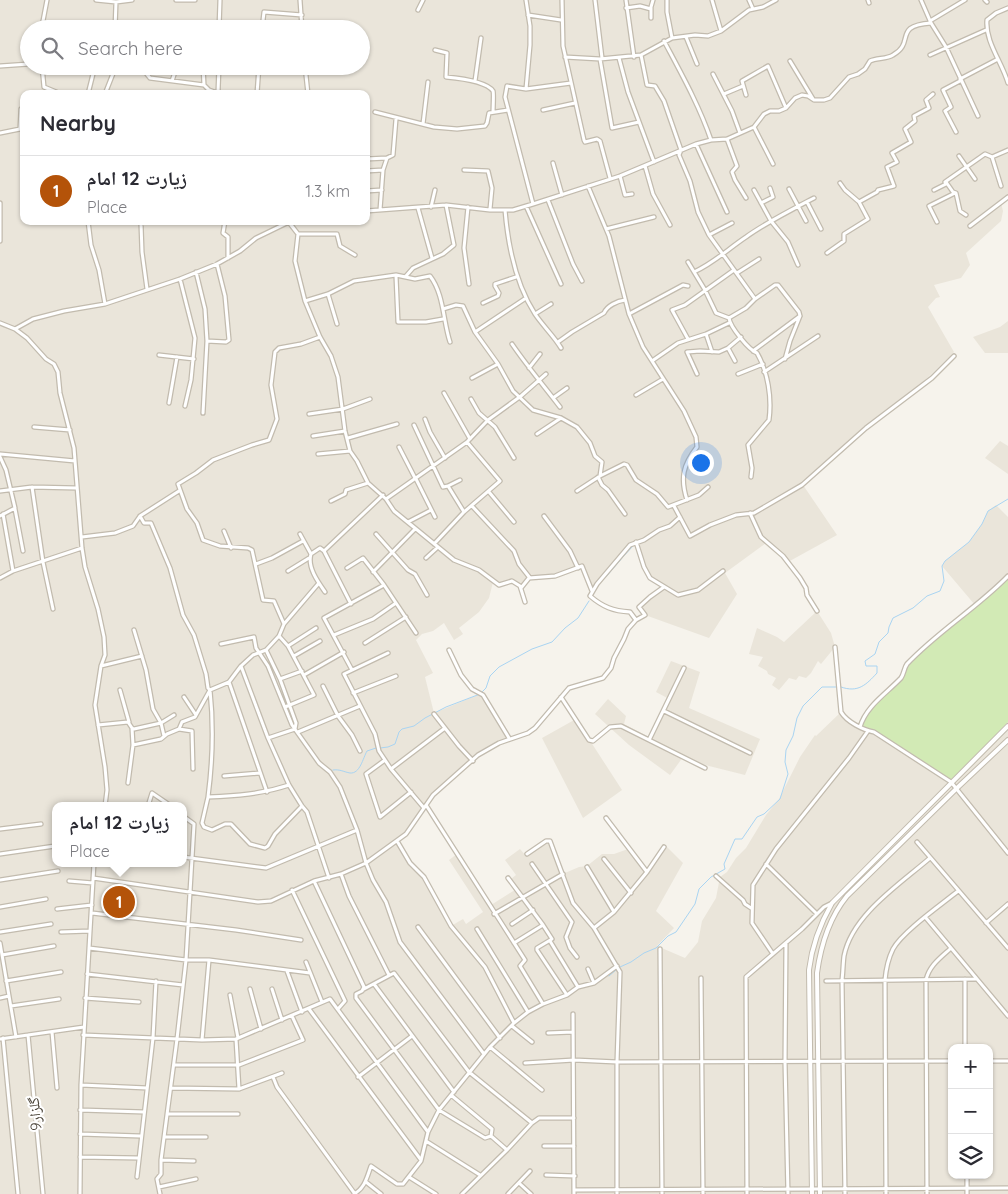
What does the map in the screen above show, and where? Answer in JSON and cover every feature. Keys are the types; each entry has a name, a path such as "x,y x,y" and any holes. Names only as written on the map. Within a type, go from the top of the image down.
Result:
{"street":[{"path":"43,20 47,0"},
{"path":"96,0 116,2 132,0"},
{"path":"177,0 195,0"},
{"path":"219,20 220,0"},
{"path":"418,10 422,0"},
{"path":"526,0 530,44 526,89"},
{"path":"562,0 561,20 565,57 585,142 596,139 602,144 610,178"},
{"path":"594,0 612,128 639,122"},
{"path":"626,0 634,56"},
{"path":"651,18 653,0"},
{"path":"667,0 667,12 672,38"},
{"path":"712,0 721,31"},
{"path":"750,0 753,9"},
{"path":"565,57 601,59 641,55 672,38 695,35 708,36 721,31 749,10 763,7 776,0"},
{"path":"921,0 930,22 946,47 978,116"},
{"path":"370,211 446,205 490,210 513,210 620,176 696,144 711,140 727,139 754,127 764,114 786,108 795,98 802,95 814,100 830,98 849,77 865,69 870,61 893,56 906,40 910,27 930,22 965,0"},
{"path":"301,1 302,20"},
{"path":"115,20 116,2"},
{"path":"626,8 640,6 651,9"},
{"path":"1008,8 996,13 987,20 986,30 1004,69 1008,83"},
{"path":"263,20 264,12 302,15"},
{"path":"528,15 561,20"},
{"path":"930,55 986,30"},
{"path":"686,37 697,64"},
{"path":"475,81 481,38"},
{"path":"664,42 688,85 711,140"},
{"path":"435,50 447,53 446,77 475,81 493,92 493,112"},
{"path":"641,55 647,85 655,86 664,101 681,150 679,155 690,181 698,212 709,235 755,299"},
{"path":"619,58 628,92 654,162"},
{"path":"956,132 945,111 951,107 943,90 998,59"},
{"path":"790,61 814,100"},
{"path":"0,66 20,65"},
{"path":"746,95 742,81 768,66 786,108"},
{"path":"713,74 724,94 740,133"},
{"path":"43,75 44,87 52,90"},
{"path":"89,90 93,75"},
{"path":"107,90 112,75"},
{"path":"147,75 150,78 204,85 209,90"},
{"path":"172,81 174,75"},
{"path":"204,75 204,85"},
{"path":"219,75 219,90"},
{"path":"257,90 258,75"},
{"path":"306,75 308,90"},
{"path":"423,124 428,82"},
{"path":"534,204 505,97 507,86 526,89 571,83"},
{"path":"724,94 743,86"},
{"path":"859,202 878,192 878,190 894,186 888,168 897,162 892,153 911,142 906,128 915,122 914,116 930,108 926,100 933,94"},
{"path":"543,110 575,104"},
{"path":"375,112 396,119 434,127 457,129 480,127 487,123 489,113 508,110"},
{"path":"370,159 393,156 396,119"},
{"path":"754,127 772,164"},
{"path":"0,133 20,129"},
{"path":"727,139 737,166 732,172 734,180 746,198"},
{"path":"696,144 727,212"},
{"path":"934,190 946,184 945,182 985,154 992,157 1008,150"},
{"path":"959,156 975,179"},
{"path":"992,157 1001,186"},
{"path":"380,210 383,170 386,158"},
{"path":"553,163 562,195"},
{"path":"645,166 653,194 670,225"},
{"path":"370,170 383,170"},
{"path":"464,170 488,170 492,188 490,210"},
{"path":"620,176 625,195 632,194"},
{"path":"945,182 956,193 960,211 966,215"},
{"path":"827,253 844,241 844,234 867,220 859,202 840,183"},
{"path":"588,186 606,229 629,314 643,347 684,411 696,437 696,447 688,458 684,469 683,480 687,500"},
{"path":"761,203 773,197 770,188"},
{"path":"789,189 806,221"},
{"path":"370,191 382,190"},
{"path":"431,207 435,190"},
{"path":"754,190 771,221 788,242 798,265"},
{"path":"937,222 929,206 955,193"},
{"path":"970,226 1008,197"},
{"path":"694,272 709,266 771,221 814,198"},
{"path":"548,200 573,264 582,281"},
{"path":"807,202 821,229"},
{"path":"0,203 0,241"},
{"path":"406,276 412,268 443,254 454,245 446,205"},
{"path":"526,206 561,284"},
{"path":"468,207 464,248 470,284"},
{"path":"418,208 432,258"},
{"path":"505,210 507,233 516,277 535,314 561,348"},
{"path":"606,229 654,217"},
{"path":"709,235 732,223"},
{"path":"88,225 91,245 99,270 105,304"},
{"path":"141,225 142,252 147,289"},
{"path":"224,225 223,233 228,237 228,258"},
{"path":"16,329 33,319 64,311 105,304 180,280 217,264 240,251 256,238 283,225"},
{"path":"292,225 298,234 295,261 305,302 320,337 331,356 338,377 345,431 350,451 358,461 368,483 386,499 394,511 455,561 479,570 499,585 512,581 521,588 525,602"},
{"path":"298,234 337,234 340,246 355,254"},
{"path":"688,340 672,310 686,305 705,290 759,259"},
{"path":"688,262 716,313 729,318"},
{"path":"207,341 228,342 229,340 225,296 217,264"},
{"path":"196,272 205,309 207,341 203,413"},
{"path":"305,302 328,294 354,281 396,275 415,279 430,276 443,309 450,342"},
{"path":"396,275 398,322 426,322 444,319"},
{"path":"483,303 498,296 496,284 516,277"},
{"path":"180,280 195,338 191,380 185,406"},
{"path":"729,318 746,308 755,299 777,284 799,312 800,316 790,340 785,359"},
{"path":"629,314 683,286 688,286"},
{"path":"328,294 337,324"},
{"path":"475,332 526,298"},
{"path":"558,342 604,313 606,309 617,301 625,300"},
{"path":"443,309 456,304 463,306 475,332 498,364 513,391 533,410 561,418 577,427 590,443 595,456 602,462 599,476 602,485 608,490 625,514"},
{"path":"535,314 551,304"},
{"path":"752,351 800,316"},
{"path":"729,318 730,323 752,351 757,353 763,364 769,397 770,420 748,445 752,477"},
{"path":"652,361 678,343 706,334 730,323"},
{"path":"0,324 16,329 27,338 46,359 54,364 58,372 60,393 74,448 76,488 85,567 98,609 104,637 105,655 101,666 95,705 106,775 106,802"},
{"path":"706,334 712,352"},
{"path":"764,372 818,336"},
{"path":"284,624 274,601 263,600 252,550 248,548 231,548 203,540 197,523 187,509 178,486 179,482 196,473 213,460 230,452 269,440 277,419 271,385 275,352 279,348 301,344 320,337"},
{"path":"697,374 687,352 700,350 719,352 728,348 741,337"},
{"path":"512,344 528,368 539,379 560,407"},
{"path":"728,348 735,361"},
{"path":"528,368 540,354"},
{"path":"159,355 194,359"},
{"path":"674,506 690,536 710,525 736,515 754,513 773,503 802,485 866,428 932,378 954,356"},
{"path":"169,403 177,357"},
{"path":"472,378 498,364"},
{"path":"738,374 763,364"},
{"path":"386,499 467,442 488,420 521,396 546,374"},
{"path":"636,394 664,379"},
{"path":"553,398 567,388"},
{"path":"444,393 470,439"},
{"path":"308,414 343,409 370,399"},
{"path":"471,399 479,413 495,427 514,458"},
{"path":"537,434 561,418"},
{"path":"425,419 445,458"},
{"path":"348,438 396,424"},
{"path":"414,425 443,487 460,480"},
{"path":"34,427 70,430"},
{"path":"313,436 345,431"},
{"path":"426,558 464,512 500,481 467,442"},
{"path":"399,447 435,516"},
{"path":"318,454 350,451"},
{"path":"24,551 11,489 0,455 75,461"},
{"path":"577,490 599,476 626,464 636,480 657,494 668,507 699,495 708,488"},
{"path":"331,501 345,494 346,490 368,483"},
{"path":"448,486 464,512"},
{"path":"0,491 32,487 76,488"},
{"path":"32,487 52,609"},
{"path":"82,537 115,533 133,526 140,516 179,492"},
{"path":"489,492 514,522"},
{"path":"324,551 382,495"},
{"path":"472,506 514,551 530,578"},
{"path":"13,571 1,515 15,508"},
{"path":"408,522 431,510"},
{"path":"750,513 761,537 783,556 800,578 817,612"},
{"path":"140,516 144,523 151,523 170,568 183,614 194,635 210,690 213,722 213,755 208,797 202,823 204,827 212,830 225,824 232,824 250,844 265,848 274,834 302,806"},
{"path":"544,516 570,551 578,568"},
{"path":"636,620 630,612 614,611 590,596 622,553 636,542 644,540 654,532 670,526 680,517"},
{"path":"373,572 415,529"},
{"path":"224,531 231,548"},
{"path":"300,534 310,556 312,570 325,592"},
{"path":"376,534 408,570 415,574 427,595"},
{"path":"256,564 272,558 303,541"},
{"path":"636,542 644,567 650,578 678,595 698,590 723,572"},
{"path":"0,578 13,571 82,548"},
{"path":"288,571 320,548 324,551 351,604"},
{"path":"347,568 362,558 384,585 416,633"},
{"path":"521,588 530,578 555,576 582,567 592,592"},
{"path":"860,727 862,720 878,700 902,677 905,666 1008,576"},
{"path":"179,729 182,722 196,715 210,690 229,682 241,666 253,656 266,650 279,636 284,624 319,583"},
{"path":"352,670 324,618 384,585"},
{"path":"69,881 93,880 258,902 271,900 314,881 341,874 366,863 406,834 439,789 478,755 509,738 528,733 535,728 569,688 603,678 611,668 628,629 636,620 645,615 639,607 664,587"},
{"path":"334,635 373,619 396,603"},
{"path":"365,643 406,618"},
{"path":"288,646 316,628"},
{"path":"134,630 146,670 153,709 161,723 164,737"},
{"path":"279,636 294,656 314,696 285,707"},
{"path":"220,644 253,637 256,648 275,681 285,707 297,730 319,763 330,772 340,787 357,830 366,863 373,880 386,902 400,942 484,1054"},
{"path":"294,656 320,641"},
{"path":"834,648 843,716 860,727 874,732 951,782 1008,853"},
{"path":"266,650 280,679 297,730"},
{"path":"449,650 461,675 472,689 483,695 509,738"},
{"path":"304,675 344,652"},
{"path":"388,654 344,674 375,734 379,749 390,769 425,806 525,960 520,966 543,1004"},
{"path":"101,666 142,656"},
{"path":"241,666 268,738 289,786 308,812 329,878"},
{"path":"649,740 684,668"},
{"path":"275,681 302,671"},
{"path":"353,693 396,676"},
{"path":"229,682 267,792"},
{"path":"322,686 360,751"},
{"path":"120,690 132,728 133,744 128,783"},
{"path":"184,697 196,715"},
{"path":"561,697 591,741 610,726 621,726 705,768"},
{"path":"268,738 338,716 360,706"},
{"path":"664,710 750,753"},
{"path":"434,714 473,761"},
{"path":"132,728 161,723 174,715"},
{"path":"98,725 129,723"},
{"path":"812,1192 808,970 815,938 823,918 832,903 1008,726"},
{"path":"390,769 445,728"},
{"path":"133,744 161,739 179,729 192,731 193,769"},
{"path":"774,954 752,923 753,885 797,822 849,758 868,731"},
{"path":"820,1192 817,973 821,950 828,928 840,905 848,896 1008,740"},
{"path":"385,760 366,774 380,816 411,792"},
{"path":"224,776 260,773"},
{"path":"208,797 267,792 289,786"},
{"path":"149,802 152,793 166,802"},
{"path":"606,818 647,872"},
{"path":"160,1194 157,1179 161,1174 161,1160 186,960 194,824 187,819"},
{"path":"0,829 41,824"},
{"path":"187,858 266,868 357,830"},
{"path":"397,841 410,863 424,877 451,926 485,967 513,1025 532,1042"},
{"path":"527,854 546,841 550,841 563,874 566,888 573,902 594,928 620,972 617,1062 617,1194"},
{"path":"917,842 1008,948"},
{"path":"0,854 52,846"},
{"path":"594,928 614,912 647,872 664,847"},
{"path":"845,1194 842,980 844,955 856,929 874,905 930,858"},
{"path":"604,859 630,893"},
{"path":"532,864 572,922 566,937 570,948 577,957"},
{"path":"766,864 817,914"},
{"path":"80,1194 81,1085 94,867"},
{"path":"587,867 614,912"},
{"path":"0,880 58,871"},
{"path":"341,874 349,896 389,976"},
{"path":"494,914 563,874"},
{"path":"716,876 751,908"},
{"path":"508,878 552,937 550,941 578,988"},
{"path":"314,881 364,989"},
{"path":"292,890 345,1001 338,1009"},
{"path":"886,1194 885,980 887,965 893,948 906,934 958,891"},
{"path":"0,907 46,899"},
{"path":"747,1192 746,977 774,954 824,907 832,903"},
{"path":"986,922 1008,904"},
{"path":"57,909 92,905"},
{"path":"512,924 533,910"},
{"path":"92,913 301,940"},
{"path":"926,918 1008,1016"},
{"path":"0,932 51,924"},
{"path":"514,943 543,925"},
{"path":"418,927 500,1038"},
{"path":"477,928 528,1012"},
{"path":"61,932 90,931"},
{"path":"550,941 536,950 567,995"},
{"path":"0,943 1,963 16,1037"},
{"path":"786,943 785,1062 788,1192"},
{"path":"2,955 54,946"},
{"path":"89,948 186,960 209,960 287,972 310,973"},
{"path":"927,1194 926,980 933,965 950,948"},
{"path":"660,949 662,1192"},
{"path":"202,1040 209,960"},
{"path":"306,962 322,1002"},
{"path":"273,1077 277,1087 355,1194 366,1182 371,1166 396,1184 403,1184 421,1161 428,1132 439,1110 490,1047 528,1012 567,995 578,988 594,983 617,966"},
{"path":"588,969 594,983"},
{"path":"6,981 61,972"},
{"path":"287,972 302,1012"},
{"path":"491,1136 485,1138 439,1110 356,998 356,994 394,973 469,1072 532,1123"},
{"path":"87,974 183,984"},
{"path":"701,978 703,1192"},
{"path":"965,979 965,1044"},
{"path":"826,981 976,979"},
{"path":"136,1177 153,1038 156,981"},
{"path":"374,984 452,1093 492,1130 491,1136"},
{"path":"250,989 261,1029"},
{"path":"272,989 282,1020"},
{"path":"230,995 237,1039 239,1089"},
{"path":"0,998 8,996"},
{"path":"85,998 139,1002"},
{"path":"11,1006 60,999"},
{"path":"84,1035 202,1040 237,1039 330,999 428,1132"},
{"path":"309,1009 421,1161"},
{"path":"573,1014 574,1192 617,1189 662,1192 820,1192 886,1188 1008,1188"},
{"path":"174,1065 239,1065 303,1040 292,1016"},
{"path":"18,1194 2,1038 84,1027"},
{"path":"52,1032 57,1088"},
{"path":"548,1033 573,1032"},
{"name":"گلزار9","path":"28,1035 43,1194"},
{"path":"358,1077 412,1036"},
{"path":"490,1047 542,1090"},
{"path":"525,1063 574,1060 617,1062 948,1061"},
{"path":"993,1061 1008,1061"},
{"path":"171,1088 239,1089 282,1073"},
{"path":"81,1085 147,1088"},
{"path":"80,1110 144,1112"},
{"path":"168,1114 238,1114"},
{"path":"462,1194 532,1123 540,1118 574,1118"},
{"path":"80,1134 140,1136"},
{"path":"491,1136 507,1150"},
{"path":"165,1137 206,1137"},
{"path":"426,1141 480,1176"},
{"path":"544,1146 574,1146"},
{"path":"80,1157 138,1158"},
{"path":"161,1160 194,1161"},
{"path":"508,1194 530,1171"},
{"path":"546,1175 574,1176"},
{"path":"408,1177 436,1194"},
{"path":"159,1187 196,1178"},
{"path":"967,1179 967,1194"},
{"path":"366,1182 381,1194"},
{"path":"519,1182 531,1194"}],"shaded area":[{"path":"0,0 1008,0 1008,197 1001,203 1003,211 1001,221 966,253 970,265 961,278 934,285 940,297 936,298 928,307 954,352 904,399 801,482 837,535 788,562 766,543 725,573 737,594 709,638 645,615 639,607 664,587 650,578 636,545 630,545 593,591 583,566 564,573 529,578 523,587 515,581 499,584 493,582 489,598 479,612 459,628 463,634 454,640 444,623 433,631 422,634 416,640 433,673 425,677 434,713 480,694 483,695 509,738 484,751 439,789 406,834 397,841 405,855 424,877 451,926 463,919 466,924 483,912 449,860 457,854 491,905 518,888 511,879 516,875 505,860 520,849 526,856 548,843 565,873 587,866 602,854 614,854 628,849 645,870 667,847 683,863 656,911 674,928 657,946 685,958 698,942 702,921 716,898 720,877 727,872 736,858 746,848 766,815 779,799 800,757 815,735 841,712 859,727 874,732 951,782 1008,722 1008,1194 0,1194"},
{"path":"1008,321 1008,353 985,353 973,337 1000,327"},
{"path":"1000,441 1008,446 1008,474 985,458"},
{"path":"996,505 1008,517 1008,576 975,605 942,566 945,561 969,542 982,524 988,511"},
{"path":"817,611 831,633 835,647 821,664 818,661 806,678 799,676 796,680 789,678 779,690 772,685 776,678 758,666 763,657 749,654 757,628 784,642"},
{"path":"671,661 700,672 689,708 760,739 745,775 683,757 670,775 629,745 595,714 608,699 626,716 624,724 651,738 671,700 656,692"},
{"path":"576,719 622,790 583,818 542,738"}],"green space":[{"path":"1008,576 1008,722 951,782 874,732 860,727 872,707 901,678 907,664 931,641"}],"waterway":[{"path":"841,687 847,689 861,687 877,673 877,666 866,666 865,661 875,654 879,642 888,633 893,618 913,608 927,596 940,591 944,581 942,566 945,561 969,542 982,524 988,511 1008,499"},
{"path":"597,586 633,546"},
{"path":"380,748 395,744 402,729 414,726 446,707 480,694 486,688 490,676 499,667 532,649 552,642 578,618 589,601"},
{"path":"620,967 656,948 668,936 676,932 695,904 699,889 711,877 725,869 724,864 735,839 742,839 757,817 764,814 780,799 788,774 785,762 786,750 803,706 822,687 837,687"},
{"path":"333,770 353,773 361,765 367,751 376,748"},
{"path":"609,976 616,970"}],"place":[{"name":"زیارت 12 امام","path":"119,902"}]}
